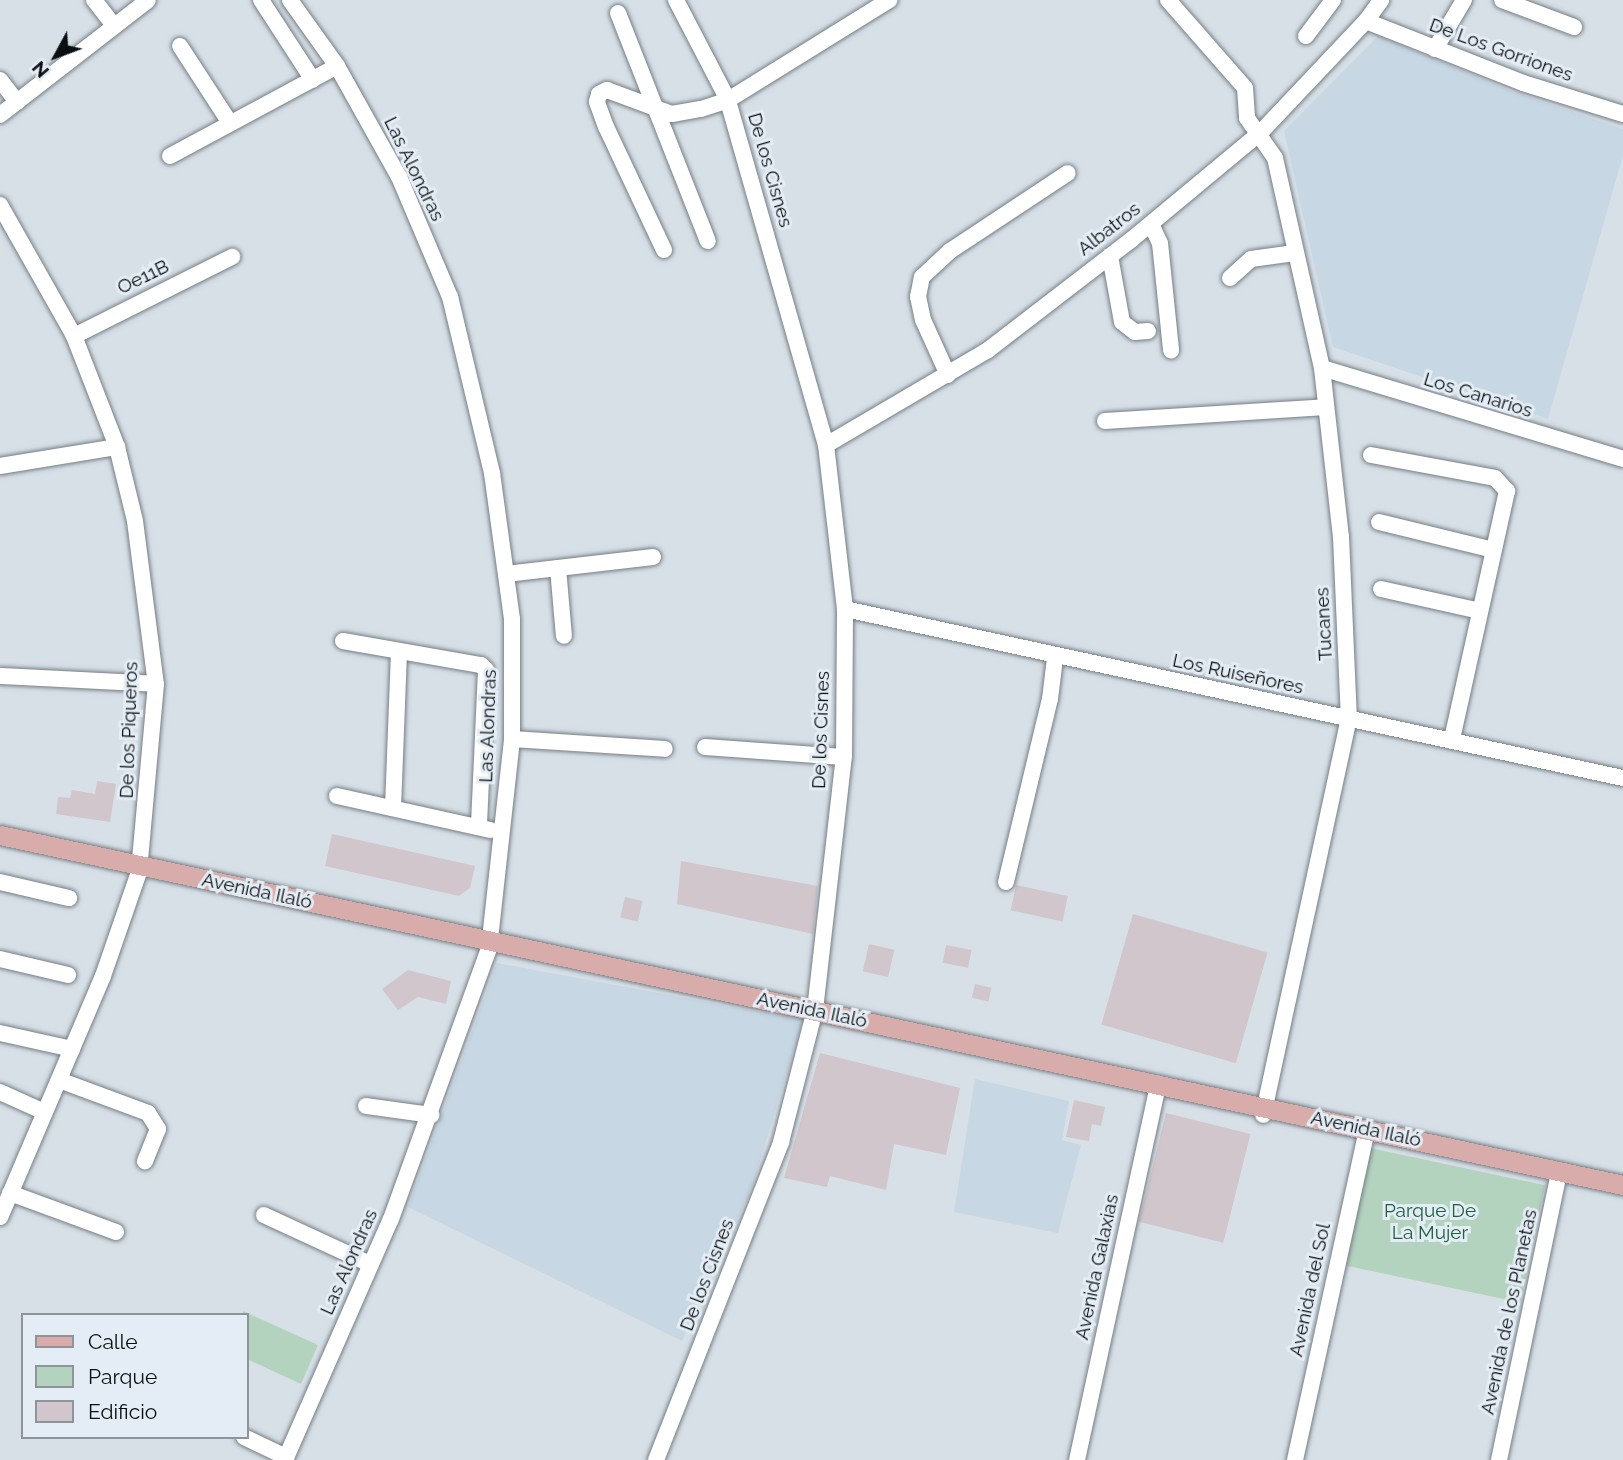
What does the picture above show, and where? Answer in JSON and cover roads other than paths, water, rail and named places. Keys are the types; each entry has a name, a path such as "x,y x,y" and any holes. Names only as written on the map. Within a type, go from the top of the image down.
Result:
{"main road":[{"name":"Avenida Ilaló","path":"0,835 139,869 1366,1133 1558,1176 1623,1195"},
{"name":"Avenida Ilaló","path":"0,845 139,869"},
{"name":"Avenida Ilaló","path":"1558,1176 1623,1185"}],"street":[{"path":"94,0 114,26"},
{"path":"0,115 148,0"},
{"path":"261,0 313,80"},
{"path":"292,3 311,0"},
{"name":"De los Cisnes","path":"656,1460 781,1142 814,1014 844,757 845,609 826,445 728,100 676,0"},
{"path":"664,250 597,102 607,90 655,111 672,114 728,100 870,5 889,0"},
{"name":"Tucanes","path":"1168,0 1245,88 1247,118 1261,132 1275,158 1294,253 1322,368 1341,537 1349,718 1264,1111"},
{"path":"1306,36 1333,0"},
{"name":"Albatros","path":"826,445 989,350 1111,256 1261,132 1366,21 1381,0"},
{"path":"1435,49 1464,0"},
{"path":"1502,0 1545,8 1574,27"},
{"name":"Las Alondras","path":"286,1458 431,1115 490,944 512,739 512,618 492,473 450,297 399,177 337,66 292,3"},
{"path":"618,13 708,241"},
{"name":"De Los Gorriones","path":"1366,21 1435,49 1623,114"},
{"path":"180,46 230,123"},
{"path":"170,156 337,66"},
{"path":"0,80 17,102"},
{"path":"948,375 923,320 918,297 922,277 950,251 1068,173"},
{"name":"De los Piqueros","path":"0,205 74,335 117,447 135,521 156,684 139,869 103,976 0,1217"},
{"path":"1150,224 1160,243 1171,350"},
{"path":"1230,278 1251,259 1294,253"},
{"path":"1111,256 1122,322 1135,332 1149,331"},
{"name":"Oe11B","path":"74,335 232,257"},
{"name":"Los Canarios","path":"1322,368 1623,459"},
{"path":"1105,421 1326,407"},
{"path":"0,466 117,447"},
{"path":"1371,455 1502,482 1507,491 1452,739"},
{"path":"1379,522 1494,550"},
{"path":"506,574 653,557"},
{"path":"558,568 564,636"},
{"path":"1381,589 1480,611"},
{"name":"Los Ruiseñores","path":"845,609 1055,658 1452,739 1623,778"},
{"path":"343,641 481,664 486,670 479,827"},
{"path":"393,808 399,652"},
{"path":"1006,882 1050,699 1055,658"},
{"path":"0,676 156,684"},
{"path":"512,739 665,749"},
{"path":"705,747 844,757"},
{"path":"337,796 503,832"},
{"path":"0,882 69,898"},
{"path":"0,959 68,975"},
{"path":"0,1033 72,1049"},
{"path":"58,1080 148,1113 158,1129 145,1161"},
{"name":"Avenida Galaxias","path":"1077,1460 1158,1088"},
{"path":"0,1092 44,1112"},
{"path":"366,1106 431,1115"},
{"name":"Avenida del Sol","path":"1295,1460 1366,1133"},
{"name":"Avenida de los Planetas","path":"1499,1460 1558,1176"},
{"path":"10,1193 116,1232"},
{"path":"264,1215 370,1264"},
{"path":"248,1439 286,1458"}],"park label":[{"name":"Parque De La Mujer","path":"1430,1222"}]}
